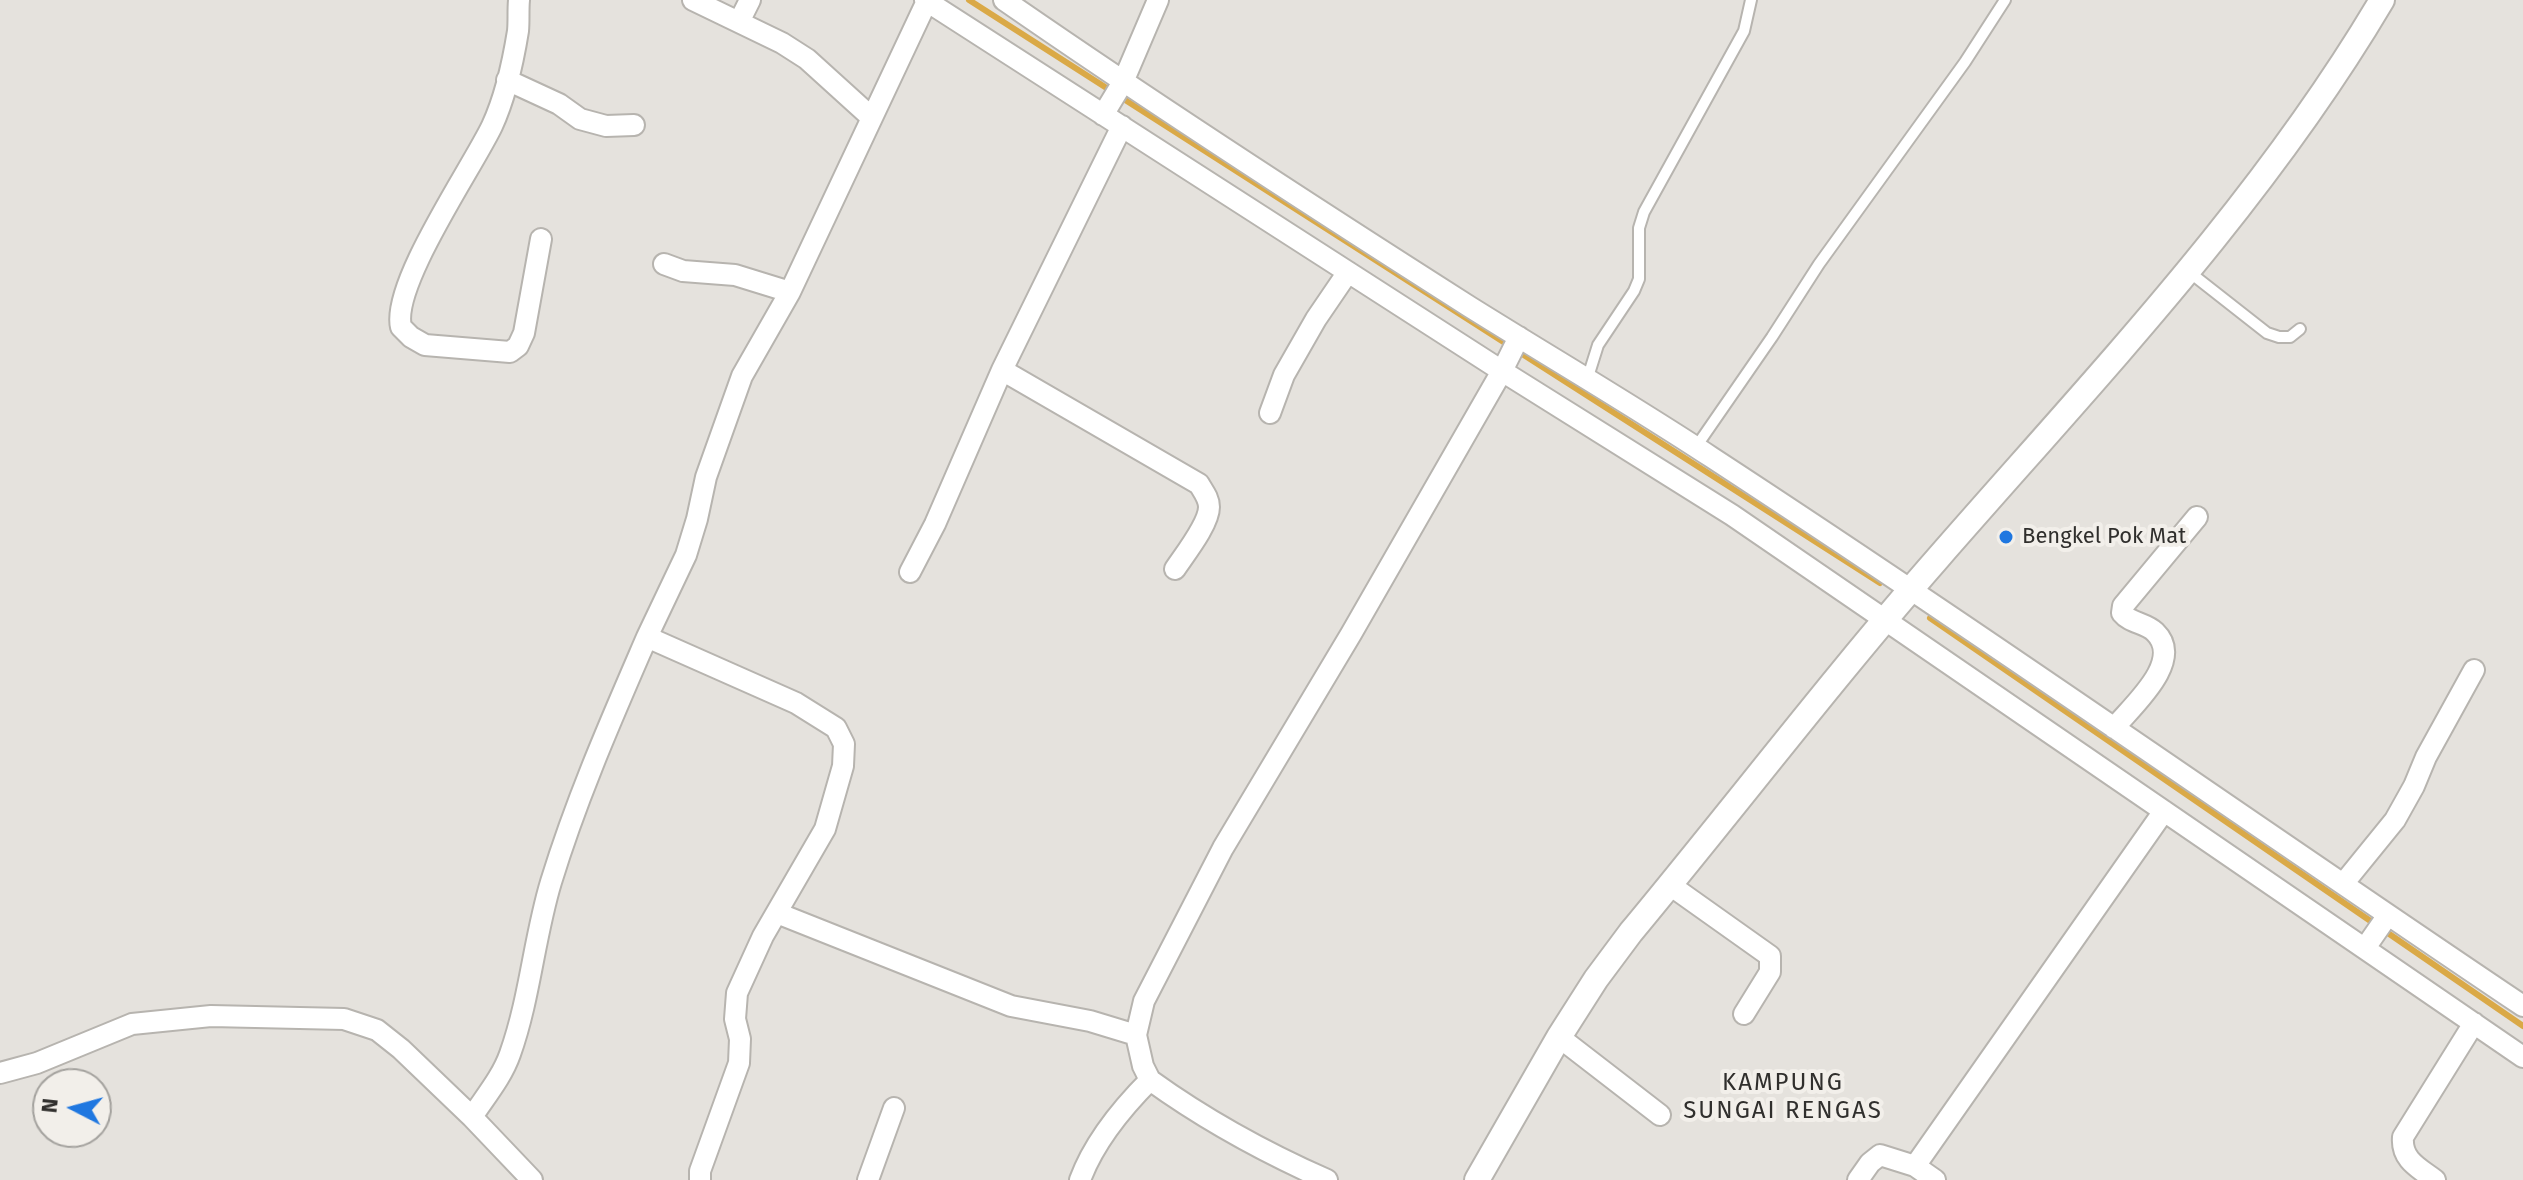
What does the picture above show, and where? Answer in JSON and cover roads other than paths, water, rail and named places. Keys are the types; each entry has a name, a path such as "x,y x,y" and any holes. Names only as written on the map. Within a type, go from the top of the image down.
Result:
{"street":[{"path":"519,0 518,29 507,80 492,127 448,201 417,266 401,305 401,327 425,345 510,352 518,346 524,333 541,239"},
{"path":"693,0 807,59 871,117"},
{"path":"739,22 750,0"},
{"path":"1004,0 1113,98 1122,126 1348,272 1511,354 1587,380 1696,447 1912,588 2343,884 2386,917 2523,1006"},
{"path":"1113,98 1158,0"},
{"path":"1477,1180 1596,979 1885,619 2188,271 2274,162 2352,50 2382,0"},
{"path":"472,1117 509,1056 524,1005 550,886 567,831 604,733 686,555 706,477 742,376 790,292 926,1 1113,98 1511,354 1732,515 2366,946 2523,1057"},
{"path":"507,80 559,104 580,119 606,126 634,125"},
{"path":"910,572 935,524 1002,370 1122,126"},
{"path":"664,264 683,271 735,275 790,292"},
{"path":"1270,413 1284,375 1348,272"},
{"path":"1327,1180 1182,1104 1150,1080 1143,1066 1136,1035 1144,1001 1223,848 1351,634 1511,354"},
{"path":"1002,370 1199,484 1207,496 1209,507 1206,520 1175,569"},
{"path":"2114,728 2159,673 2165,658 2163,642 2154,631 2126,618 2122,613 2123,606 2197,517"},
{"path":"647,637 796,703 836,728 844,744 843,766 825,829 777,913 737,993 735,1019 740,1039 739,1063 700,1171 700,1180"},
{"path":"2343,884 2395,820 2474,670"},
{"path":"1915,1166 2164,811"},
{"path":"1670,885 1770,956 1770,972 1744,1014"},
{"path":"777,913 1011,1006 1090,1021 1136,1035"},
{"path":"2366,946 2386,917"},
{"path":"0,1073 37,1063 132,1024 211,1016 344,1019 377,1030 401,1049 532,1180"},
{"path":"2435,1180 2407,1159 2403,1137 2474,1023"},
{"path":"1559,1037 1660,1115"},
{"path":"1080,1180 1089,1156 1130,1100 1150,1080"},
{"path":"868,1180 894,1108"},
{"path":"1858,1180 1880,1155 1915,1166 1935,1180"}],"lane":[{"path":"1587,380 1598,345 1639,279 1639,228 1644,212 1744,31 1751,0"},
{"path":"1696,447 1819,264 1965,62 2005,0"},
{"path":"2188,271 2267,333 2290,337 2300,329"},
{"path":"1068,1180 1089,1156"}],"waterway":[{"path":"969,0 1880,583"},
{"path":"1930,618 2523,1026"}],"place":[{"name":"Bengkel Pok Mat","path":"2006,537"}],"district":[{"name":"KAMPUNG SUNGAI RENGAS","path":"1783,1097"}]}
